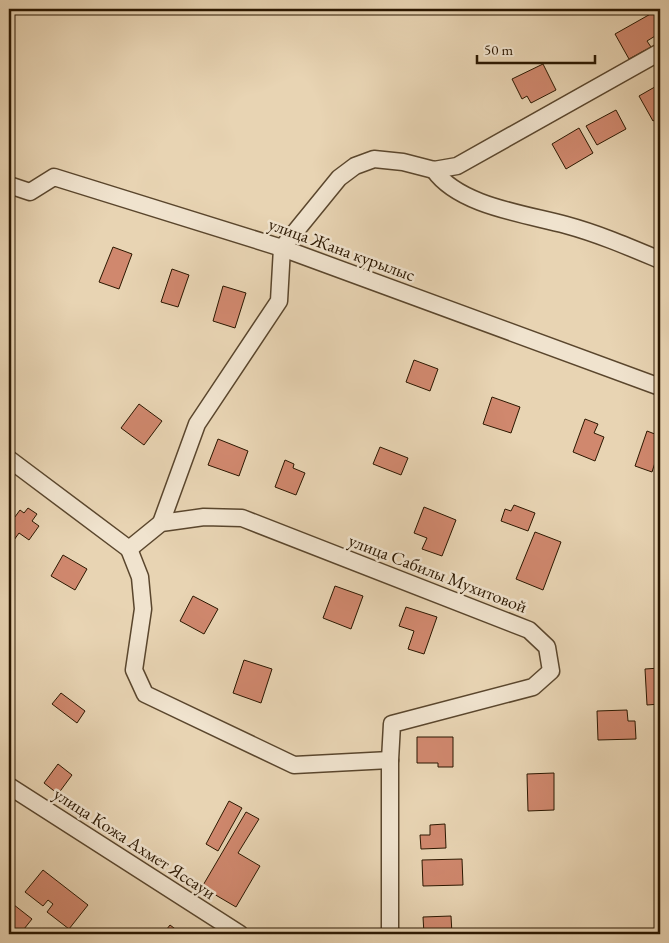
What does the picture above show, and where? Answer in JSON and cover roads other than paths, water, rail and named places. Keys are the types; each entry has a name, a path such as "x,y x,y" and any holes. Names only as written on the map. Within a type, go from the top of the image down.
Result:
{"street":[{"path":"129,549 161,523 197,424 279,301 282,248 339,178 355,166 374,159 402,162 434,170 457,166 660,52"},
{"path":"434,170 442,182 466,195 508,212 620,242 660,260"},
{"name":"улица Жана курылыс","path":"9,185 30,192 54,177 282,248 660,387"},
{"path":"9,459 129,549 140,577 143,609 134,670 145,694 294,765 390,760"},
{"name":"улица Сабилы Мухитовой","path":"161,523 204,517 242,518 529,630 547,647 551,671 533,687 392,724 390,760 390,934"},
{"name":"улица Кожа Ахмет Яссауи","path":"9,786 240,934"}]}
